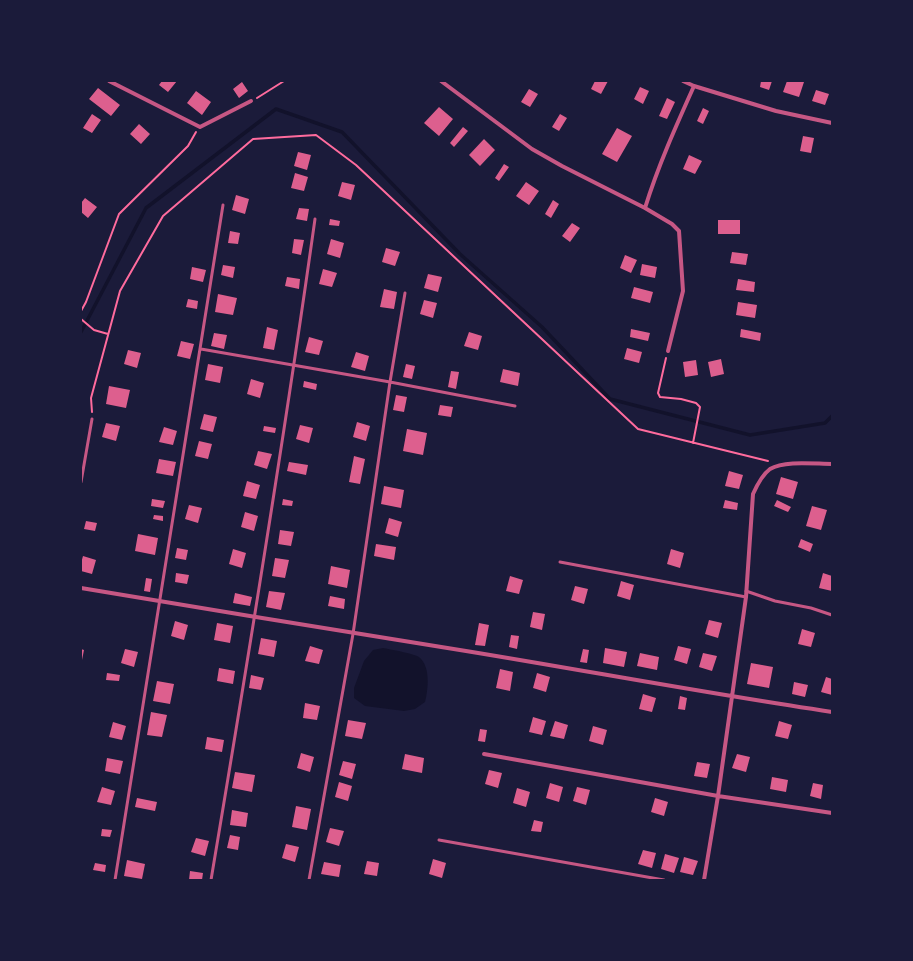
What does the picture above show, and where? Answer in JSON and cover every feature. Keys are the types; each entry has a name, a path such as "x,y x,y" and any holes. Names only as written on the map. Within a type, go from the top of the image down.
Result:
{"street":[{"path":"109,81 200,127 251,101"},
{"path":"441,81 532,149 645,208 672,224 679,231 683,291 668,351"},
{"path":"683,81 694,86 776,110 832,123"},
{"path":"645,208 652,184 669,141 694,86"},
{"path":"704,880 718,796 746,597 753,494 759,481 770,469 781,464 832,464"},
{"path":"81,588 160,602 255,616 353,634 465,651 732,697 832,712"},
{"path":"484,754 718,796 832,813"}],"lane":[{"path":"115,880 223,206"},
{"path":"210,880 255,616 315,219"},
{"path":"309,880 353,634 390,382 405,294"},
{"path":"200,349 390,382 514,406"},
{"path":"81,482 92,419"},
{"path":"560,562 746,597"},
{"path":"746,591 775,601 811,608 832,615"},
{"path":"439,840 664,880"}],"path":[{"path":"251,101 284,81"},
{"path":"81,311 86,302 119,214 188,146 200,127"},
{"path":"92,419 91,398 120,291 163,216 253,139 316,135 356,165 638,430 694,442 781,464"},
{"path":"81,319 94,330 108,334"},
{"path":"668,351 658,393 660,397 681,399 696,403 700,407 694,442"}],"shaded area":[{"path":"383,648 417,656 423,661 428,678 426,697 425,702 415,709 404,711 365,706 354,698 354,688 364,661 373,650"}],"building":[{"path":"162,81 177,81 168,92 159,85"},
{"path":"595,81 608,81 601,94 591,89"},
{"path":"761,81 772,81 769,90 760,87"},
{"path":"787,81 804,82 799,97 783,92"},
{"path":"242,82 248,91 239,98 233,89"},
{"path":"640,87 649,91 643,104 634,99"},
{"path":"98,88 120,105 111,116 89,99"},
{"path":"529,89 538,94 530,107 521,102"},
{"path":"816,90 829,94 825,105 812,101"},
{"path":"196,91 211,102 202,115 187,103"},
{"path":"667,98 675,102 667,119 659,116"},
{"path":"439,107 453,119 439,136 424,123"},
{"path":"703,108 709,111 703,124 697,121"},
{"path":"92,114 101,120 92,133 83,128"},
{"path":"560,114 567,118 559,131 552,127"},
{"path":"139,124 150,134 141,144 130,134"},
{"path":"463,127 468,131 454,147 450,143"},
{"path":"617,128 632,136 617,162 602,154"},
{"path":"803,136 814,138 811,153 800,151"},
{"path":"484,139 495,150 480,166 469,155"},
{"path":"298,152 311,155 307,170 294,166"},
{"path":"689,155 702,161 695,174 683,169"},
{"path":"504,164 509,167 499,181 495,178"},
{"path":"295,173 308,177 304,191 291,188"},
{"path":"342,182 355,185 351,200 338,196"},
{"path":"526,182 539,191 529,205 516,196"},
{"path":"236,195 249,199 245,214 232,210"},
{"path":"85,198 97,207 88,218 81,212 81,203"},
{"path":"553,200 559,204 551,218 545,214"},
{"path":"299,208 309,209 307,221 296,219"},
{"path":"330,219 340,221 339,226 329,225"},
{"path":"718,220 740,220 740,234 718,234"},
{"path":"572,223 580,228 570,242 562,236"},
{"path":"230,231 240,233 238,244 228,243"},
{"path":"294,239 304,240 301,255 292,253"},
{"path":"331,239 344,243 340,258 327,254"},
{"path":"386,248 400,252 395,266 382,262"},
{"path":"732,252 748,254 746,265 730,263"},
{"path":"625,255 637,260 631,273 620,268"},
{"path":"642,264 657,267 655,278 640,275"},
{"path":"223,265 235,267 233,278 221,275"},
{"path":"192,267 206,270 203,282 190,279"},
{"path":"323,269 337,273 332,287 319,284"},
{"path":"428,274 442,277 438,292 424,288"},
{"path":"287,277 300,279 299,289 285,286"},
{"path":"738,279 755,282 754,292 736,290"},
{"path":"634,287 653,292 650,303 631,298"},
{"path":"384,289 397,292 394,309 380,307"},
{"path":"218,294 237,298 233,315 215,312"},
{"path":"188,299 198,301 197,309 186,307"},
{"path":"424,300 437,303 433,318 420,314"},
{"path":"738,302 757,305 755,318 736,315"},
{"path":"267,327 278,330 274,350 263,348"},
{"path":"631,329 650,333 648,341 630,337"},
{"path":"741,329 761,333 760,341 740,337"},
{"path":"469,332 482,336 478,350 464,346"},
{"path":"214,333 227,335 224,349 211,346"},
{"path":"309,337 323,341 319,355 305,352"},
{"path":"181,341 194,344 190,359 177,356"},
{"path":"627,348 642,352 639,363 624,359"},
{"path":"128,350 141,353 137,368 124,364"},
{"path":"356,352 369,356 365,371 351,367"},
{"path":"721,359 724,374 711,377 708,362"},
{"path":"696,360 698,375 685,377 683,362"},
{"path":"208,364 223,367 220,383 205,380"},
{"path":"406,364 415,366 412,379 403,377"},
{"path":"503,369 520,373 518,386 500,382"},
{"path":"451,371 459,372 456,389 448,387"},
{"path":"251,379 264,383 260,398 247,394"},
{"path":"304,381 317,384 316,390 303,387"},
{"path":"109,386 130,390 126,408 106,404"},
{"path":"396,395 407,397 404,412 393,410"},
{"path":"440,405 453,407 451,417 438,415"},
{"path":"204,414 217,417 213,432 200,429"},
{"path":"357,422 370,426 366,441 353,437"},
{"path":"106,423 120,426 116,441 102,437"},
{"path":"300,425 313,428 309,443 296,439"},
{"path":"264,426 276,428 275,433 263,431"},
{"path":"164,427 177,431 173,445 159,442"},
{"path":"407,429 427,433 423,455 403,451"},
{"path":"199,441 212,444 208,459 195,456"},
{"path":"258,451 272,454 267,469 254,465"},
{"path":"354,456 365,459 360,484 349,482"},
{"path":"159,459 176,462 173,476 156,473"},
{"path":"289,462 308,465 306,475 287,471"},
{"path":"729,471 743,475 739,489 725,486"},
{"path":"781,477 798,482 793,499 776,494"},
{"path":"247,481 260,485 256,499 243,496"},
{"path":"384,486 404,490 401,508 381,504"},
{"path":"152,499 165,501 163,508 151,506"},
{"path":"283,499 293,501 292,506 282,505"},
{"path":"725,500 738,503 737,510 723,508"},
{"path":"777,500 791,507 788,512 774,506"},
{"path":"189,505 202,508 198,523 185,519"},
{"path":"812,506 827,510 821,530 806,526"},
{"path":"245,512 258,516 254,531 241,527"},
{"path":"154,515 163,516 163,521 153,519"},
{"path":"389,518 402,522 398,537 385,533"},
{"path":"86,521 97,523 95,531 84,529"},
{"path":"280,530 294,532 291,546 278,544"},
{"path":"138,534 158,538 155,555 135,551"},
{"path":"801,539 813,544 810,552 798,547"},
{"path":"376,544 396,547 394,560 374,556"},
{"path":"177,548 188,550 186,560 175,558"},
{"path":"233,549 246,553 242,568 229,564"},
{"path":"671,549 684,553 680,568 667,564"},
{"path":"83,556 96,560 92,574 81,571"},
{"path":"275,558 289,560 285,578 272,576"},
{"path":"331,566 350,570 347,588 328,584"},
{"path":"176,573 189,575 187,584 175,582"},
{"path":"823,573 832,576 832,591 819,588"},
{"path":"510,576 523,580 519,594 506,591"},
{"path":"146,578 152,579 150,592 144,591"},
{"path":"621,581 634,585 630,600 617,596"},
{"path":"575,586 588,589 584,604 571,600"},
{"path":"269,591 285,593 281,610 266,607"},
{"path":"235,593 252,597 250,606 233,603"},
{"path":"330,596 345,599 344,609 328,606"},
{"path":"533,612 545,614 542,630 530,627"},
{"path":"709,620 722,623 718,638 705,634"},
{"path":"175,621 188,625 184,640 171,636"},
{"path":"217,623 233,626 230,643 214,640"},
{"path":"479,623 489,625 485,646 475,645"},
{"path":"802,629 815,633 811,647 798,644"},
{"path":"511,635 519,636 517,649 509,647"},
{"path":"261,638 277,641 274,657 258,654"},
{"path":"310,646 323,650 319,664 305,661"},
{"path":"678,646 691,649 687,664 674,660"},
{"path":"605,648 627,652 624,667 603,663"},
{"path":"81,649 84,650 82,660 81,660"},
{"path":"125,649 138,652 134,667 121,663"},
{"path":"583,649 589,650 587,663 580,662"},
{"path":"640,653 659,657 657,670 637,666"},
{"path":"703,653 717,656 712,671 699,667"},
{"path":"751,663 773,667 769,688 747,684"},
{"path":"219,668 235,671 233,684 217,681"},
{"path":"500,669 513,672 510,691 496,688"},
{"path":"107,673 120,675 119,681 106,680"},
{"path":"537,673 550,677 546,692 533,688"},
{"path":"251,675 264,678 261,690 249,688"},
{"path":"826,677 832,679 832,695 821,692"},
{"path":"157,681 174,684 170,704 153,701"},
{"path":"794,682 808,685 805,697 792,694"},
{"path":"643,694 656,698 652,712 639,709"},
{"path":"680,696 687,698 685,710 678,709"},
{"path":"305,703 320,706 317,720 303,718"},
{"path":"151,712 167,715 162,737 147,735"},
{"path":"533,717 546,721 542,735 529,732"},
{"path":"348,720 366,723 362,739 345,736"},
{"path":"555,721 568,725 564,739 550,736"},
{"path":"779,721 792,725 788,739 775,736"},
{"path":"113,722 126,726 122,740 109,737"},
{"path":"593,726 607,730 603,745 589,741"},
{"path":"480,729 487,730 485,742 478,741"},
{"path":"207,737 224,740 222,752 205,749"},
{"path":"301,753 314,757 310,772 297,768"},
{"path":"405,754 424,758 422,773 402,769"},
{"path":"737,754 750,757 746,772 732,768"},
{"path":"107,758 123,761 120,774 105,771"},
{"path":"343,761 356,764 352,779 339,775"},
{"path":"697,762 710,764 707,778 694,776"},
{"path":"489,770 502,773 498,788 485,784"},
{"path":"235,772 255,775 252,792 232,788"},
{"path":"772,777 788,780 786,792 770,789"},
{"path":"339,782 352,786 348,801 335,797"},
{"path":"550,783 563,787 559,802 546,798"},
{"path":"813,783 823,785 821,799 810,796"},
{"path":"102,787 115,791 111,805 97,802"},
{"path":"577,787 590,790 586,805 573,801"},
{"path":"517,788 530,792 526,807 513,803"},
{"path":"137,798 157,802 155,811 135,807"},
{"path":"655,798 668,802 664,816 651,812"},
{"path":"296,806 311,809 307,830 292,827"},
{"path":"232,810 248,813 246,827 230,825"},
{"path":"534,820 543,822 541,832 531,831"},
{"path":"330,828 344,831 339,846 326,842"},
{"path":"102,829 112,830 110,837 101,836"},
{"path":"230,835 240,837 238,850 227,848"},
{"path":"196,838 209,841 205,856 191,852"},
{"path":"286,844 299,847 295,862 282,858"},
{"path":"643,850 656,853 652,868 638,864"},
{"path":"665,854 679,858 674,873 661,869"},
{"path":"684,857 698,861 693,875 680,872"},
{"path":"433,859 446,863 442,878 429,874"},
{"path":"127,860 145,864 142,879 124,876"},
{"path":"367,861 379,863 377,876 364,874"},
{"path":"324,862 341,865 339,877 321,874"},
{"path":"95,863 106,865 105,872 93,870"},
{"path":"190,871 203,873 202,880 189,880"}],"waterway":[{"path":"81,332 146,208 276,109 342,132 460,254 542,327 610,399 750,435 825,423 832,416"}]}
